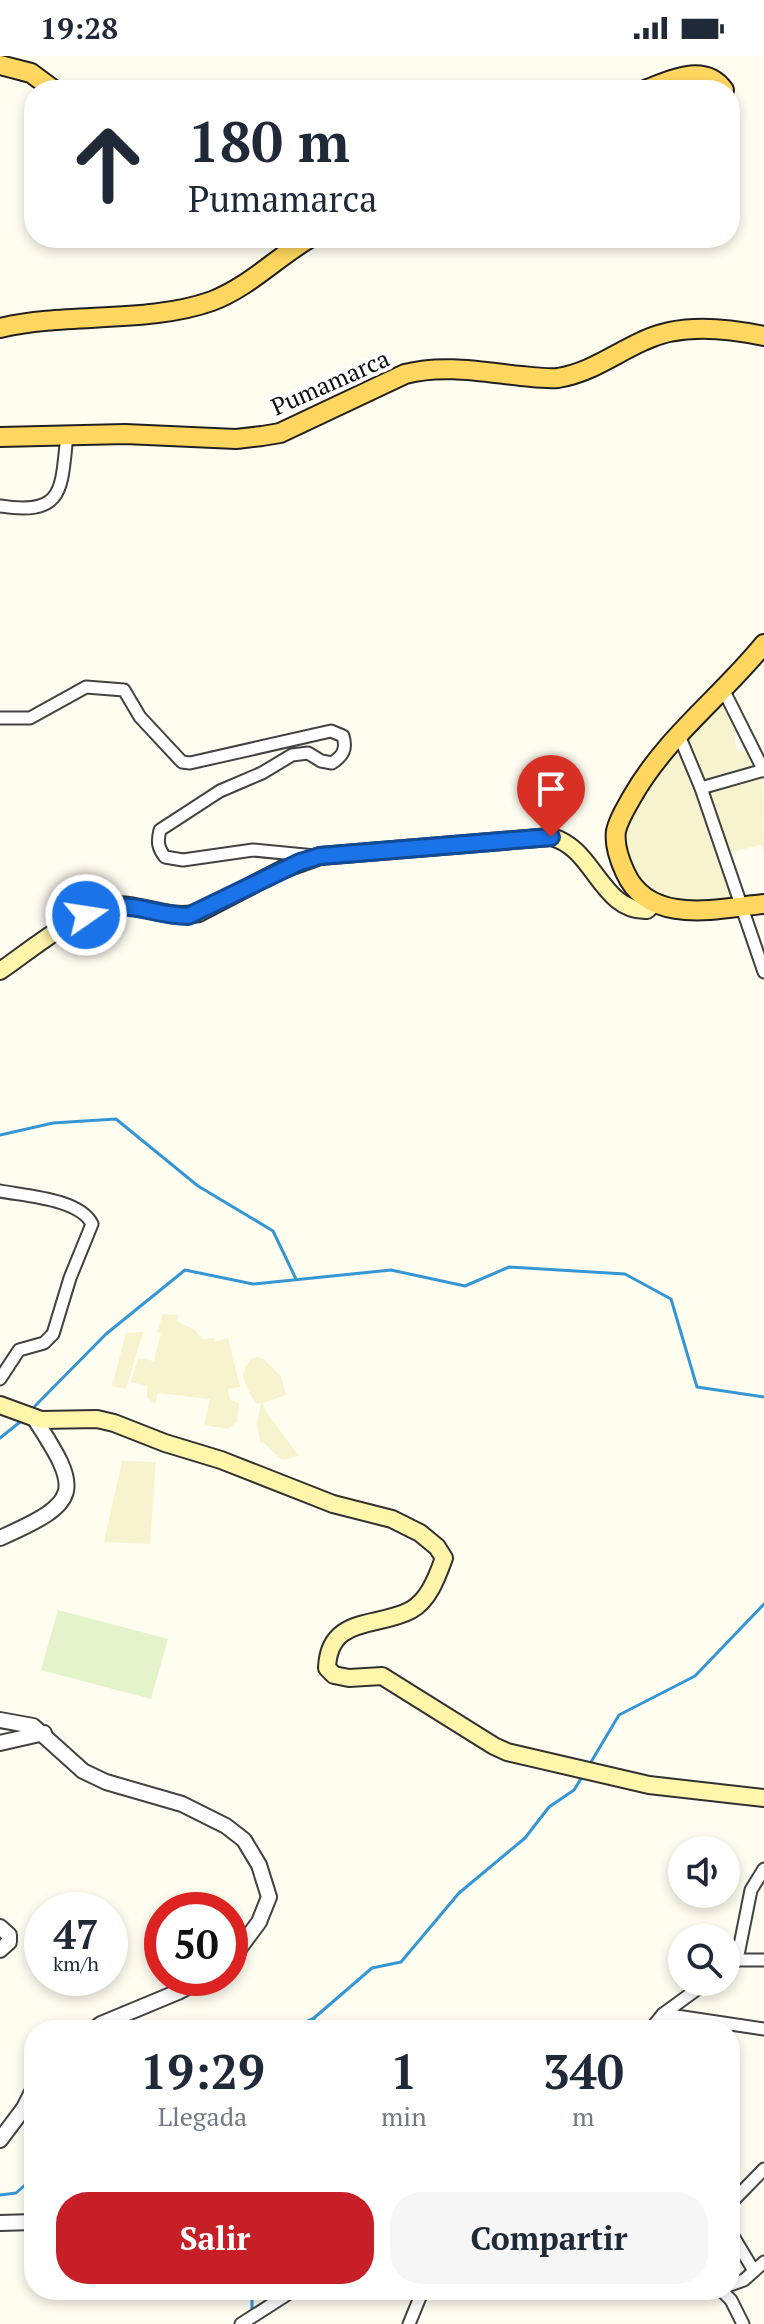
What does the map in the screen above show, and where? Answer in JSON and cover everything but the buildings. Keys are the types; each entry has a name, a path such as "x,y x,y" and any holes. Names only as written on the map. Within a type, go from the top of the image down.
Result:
{"main road":[{"path":"0,65 31,73 40,80"},
{"path":"670,80 691,75 713,80"},
{"path":"0,328 30,321 166,310 213,300 234,290 295,248"},
{"name":"Pumamarca","path":"0,437 125,434 246,438 280,433 418,370 450,369 559,378 591,369 642,341 669,332 724,329 764,336"},
{"path":"764,644 678,733 649,768 616,829 617,850 628,878 655,902 670,908 701,911 764,901"},
{"path":"0,971 54,933 105,906 136,907 172,916 188,916 300,862 320,856 551,837 563,840 576,850 618,901 639,911 647,910 655,902"},
{"path":"0,1405 34,1418 65,1421 97,1419 114,1423 262,1474 333,1504 392,1519 420,1533 437,1547 444,1558 431,1588 412,1609 341,1634 328,1655 327,1668 334,1675 349,1678 382,1676 507,1752 649,1785 764,1798"}],"street":[{"path":"0,506 27,510 49,503 57,492 62,475 67,435"},
{"path":"0,718 30,718 86,687 99,690 115,687 124,690 140,717 182,762 190,763 331,731 343,736 345,751 332,763 308,753 292,755 196,806 160,830 158,840 165,857 183,860 253,850 320,856"},
{"path":"701,788 764,771 723,689"},
{"path":"678,733 701,788 764,972"},
{"path":"0,1191 77,1207 88,1215 92,1224 70,1278 53,1334 44,1343 19,1350 0,1379"},
{"path":"0,1538 45,1516 61,1504 69,1489 64,1470 34,1418"},
{"path":"0,1720 33,1726 83,1771 106,1782 182,1804 226,1826 244,1840 259,1865 269,1897 259,1922 248,1937"},
{"path":"0,1743 44,1733"},
{"path":"740,1945 751,1890 764,1869"},
{"path":"0,1927 9,1935 9,1942 0,1950"},
{"path":"740,1960 764,1960"},
{"path":"111,2020 168,1996"},
{"path":"658,2020 688,1996"},
{"path":"663,2014 703,2020"},
{"path":"663,2014 663,2020"},
{"path":"740,2025 764,2029"},
{"path":"0,2140 24,2108"},
{"path":"740,2194 764,2169"},
{"path":"0,2223 24,2222"},
{"path":"740,2248 754,2271"},
{"path":"740,2281 764,2262"},
{"path":"241,2324 278,2300"},
{"path":"409,2324 419,2300"},
{"path":"731,2300 743,2324"}],"shaded area":[{"path":"725,700 735,733 736,749 740,752 747,749 755,766 702,780 686,739"},
{"path":"680,744 734,899 685,903 661,897 644,885 632,869 625,837 628,817 637,800"},
{"path":"763,776 764,852 761,845 730,852 724,843 707,791 734,781"},
{"path":"163,1314 178,1315 177,1321 195,1330 202,1339 214,1338 214,1342 228,1338 240,1387 228,1389 230,1400 239,1403 237,1421 228,1429 204,1425 210,1399 158,1393 155,1404 147,1397 147,1386 131,1382 138,1358 154,1361 161,1333 157,1332"},
{"path":"143,1332 126,1389 112,1386 126,1333"},
{"path":"257,1357 281,1376 286,1395 263,1403 266,1412 299,1456 282,1460 260,1442 257,1424 261,1403 257,1404 250,1394 243,1377 245,1367"},
{"path":"122,1461 156,1462 150,1544 104,1542"}],"green space":[{"path":"58,1610 168,1639 151,1699 41,1670"}],"waterway":[{"path":"0,1135 53,1123 116,1119 198,1186 273,1231 296,1279"},
{"path":"35,1406 106,1334 185,1270 253,1284 391,1270 465,1286 509,1267 625,1274 671,1299 697,1387 764,1397"},
{"path":"0,1438 20,1422"},
{"path":"591,1762 619,1715 695,1676 764,1604"},
{"path":"310,2020 372,1968 401,1962 459,1893 525,1838 549,1807 574,1790 582,1777"},
{"path":"0,2195 16,2193 24,2186"},
{"path":"252,2300 252,2312"}],"route":[{"path":"86,915 105,906 116,905 172,916 188,916 281,870 320,856 551,837"}]}
